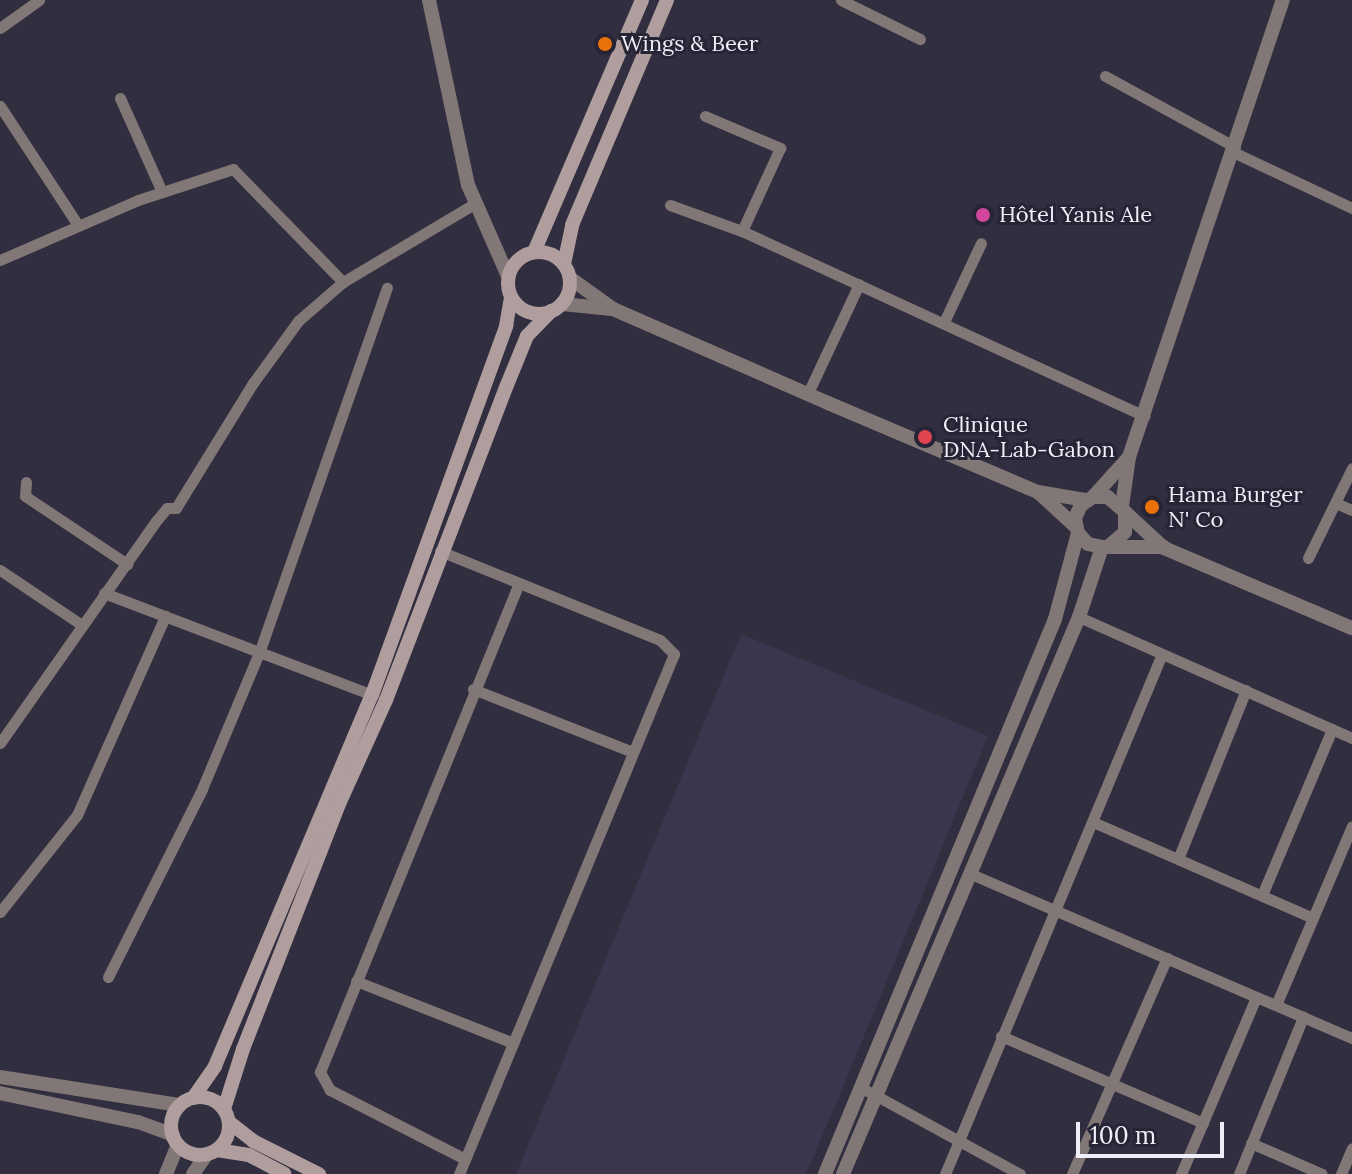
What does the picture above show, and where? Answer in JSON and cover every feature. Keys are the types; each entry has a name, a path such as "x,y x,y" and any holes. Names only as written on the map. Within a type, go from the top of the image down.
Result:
{"main road":[{"path":"534,252 642,0"},
{"path":"212,1152 227,1137 227,1116 243,1049 339,804 386,700 440,551 527,336 556,308 567,271 572,225 667,0"},
{"path":"284,1174 249,1155 191,1153 175,1140 172,1119 179,1105 193,1098 215,1066 372,695 506,326 511,297 508,276 518,260 534,252 550,254 567,271"},
{"path":"511,297 527,311 556,308"},
{"path":"193,1098 211,1099 253,1141 319,1174"}],"street":[{"path":"0,28 39,0"},
{"path":"429,0 474,204 508,276"},
{"path":"841,0 920,39"},
{"path":"843,1174 1079,617 1105,547 1125,532 1129,457 1283,0"},
{"path":"1105,76 1234,150 1352,208"},
{"path":"120,98 162,192"},
{"path":"0,106 78,225"},
{"path":"705,116 780,148 742,231"},
{"path":"0,260 162,192 238,170 343,282"},
{"path":"0,743 167,508 176,508 253,383 298,321 343,282 474,204"},
{"path":"670,205 742,231 1145,416"},
{"path":"944,322 981,243"},
{"path":"567,271 613,309 1038,492 1090,499 1108,497 1164,548 1352,628"},
{"path":"808,393 859,284"},
{"path":"108,977 202,789 259,653 387,288"},
{"path":"556,308 613,309"},
{"path":"825,1174 1055,619 1076,529 1077,511 1129,457"},
{"path":"1308,558 1352,468"},
{"path":"26,482 25,496 127,564"},
{"path":"1038,492 1088,544 1164,548"},
{"path":"1336,503 1352,510"},
{"path":"440,551 671,646 671,665 459,1174"},
{"path":"0,570 82,625"},
{"path":"465,1159 322,1082 320,1072 473,689 519,583"},
{"path":"104,593 372,695"},
{"path":"0,912 77,815 165,616"},
{"path":"1079,617 1352,738"},
{"path":"945,1174 1162,654"},
{"path":"473,689 633,752"},
{"path":"1178,859 1246,690"},
{"path":"1262,895 1332,729"},
{"path":"1093,822 1313,918"},
{"path":"1276,1005 1352,826"},
{"path":"971,874 1352,1038"},
{"path":"1072,1174 1167,958"},
{"path":"356,981 513,1043"},
{"path":"1181,1174 1256,997"},
{"path":"1239,1174 1303,1017"},
{"path":"1001,1036 1203,1123"},
{"path":"0,1077 179,1105"},
{"path":"862,1088 1020,1174"},
{"path":"0,1093 138,1122 175,1140 166,1174"},
{"path":"1251,1143 1322,1174"},
{"path":"1341,1174 1352,1148"},
{"path":"193,1174 212,1152"}],"shaded area":[{"path":"741,634 988,736 846,1080 806,1174 516,1174"}],"place":[{"name":"Wings & Beer","path":"605,44"},
{"name":"Hôtel Yanis Ale","path":"983,215"},
{"name":"Clinique DNA-Lab-Gabon","path":"925,437"},
{"name":"Hama Burger N' Co","path":"1152,507"}]}
